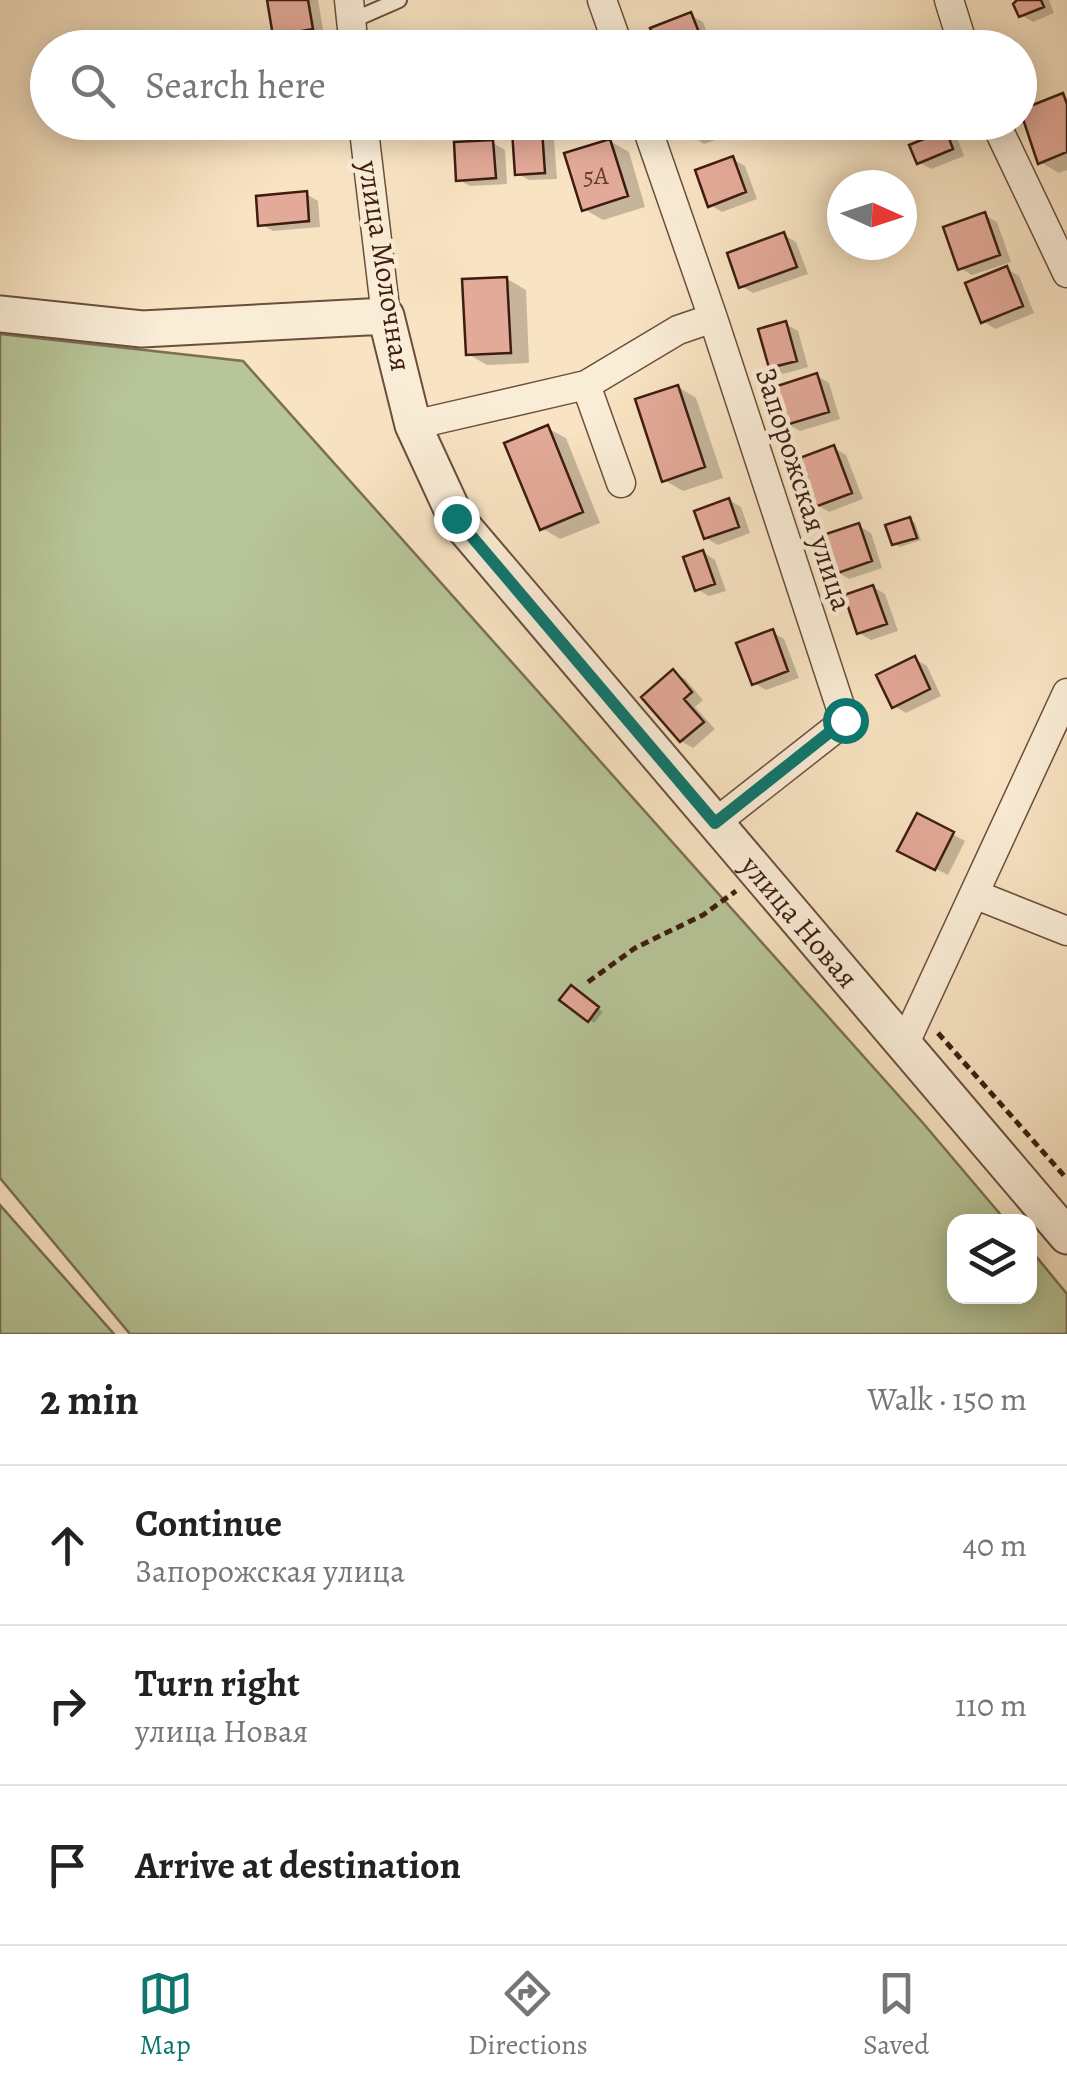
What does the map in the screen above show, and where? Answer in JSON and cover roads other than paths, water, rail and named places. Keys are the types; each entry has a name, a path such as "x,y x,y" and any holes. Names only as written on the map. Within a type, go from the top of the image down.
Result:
{"street":[{"path":"602,0 613,30"},
{"path":"949,0 958,30"},
{"name":"улица Молочная","path":"365,140 386,316 413,424 456,518"},
{"name":"Запорожская улица","path":"651,140 714,318 845,720 715,823"},
{"path":"1004,140 1067,273"},
{"path":"0,314 142,329 386,316"},
{"path":"413,424 586,385 678,330 714,318"},
{"path":"586,385 621,483"},
{"name":"улица Новая","path":"456,518 1067,1236"},
{"path":"904,1046 1067,693"},
{"path":"974,894 1067,931"}],"lane":[{"path":"351,23 399,0"}]}
